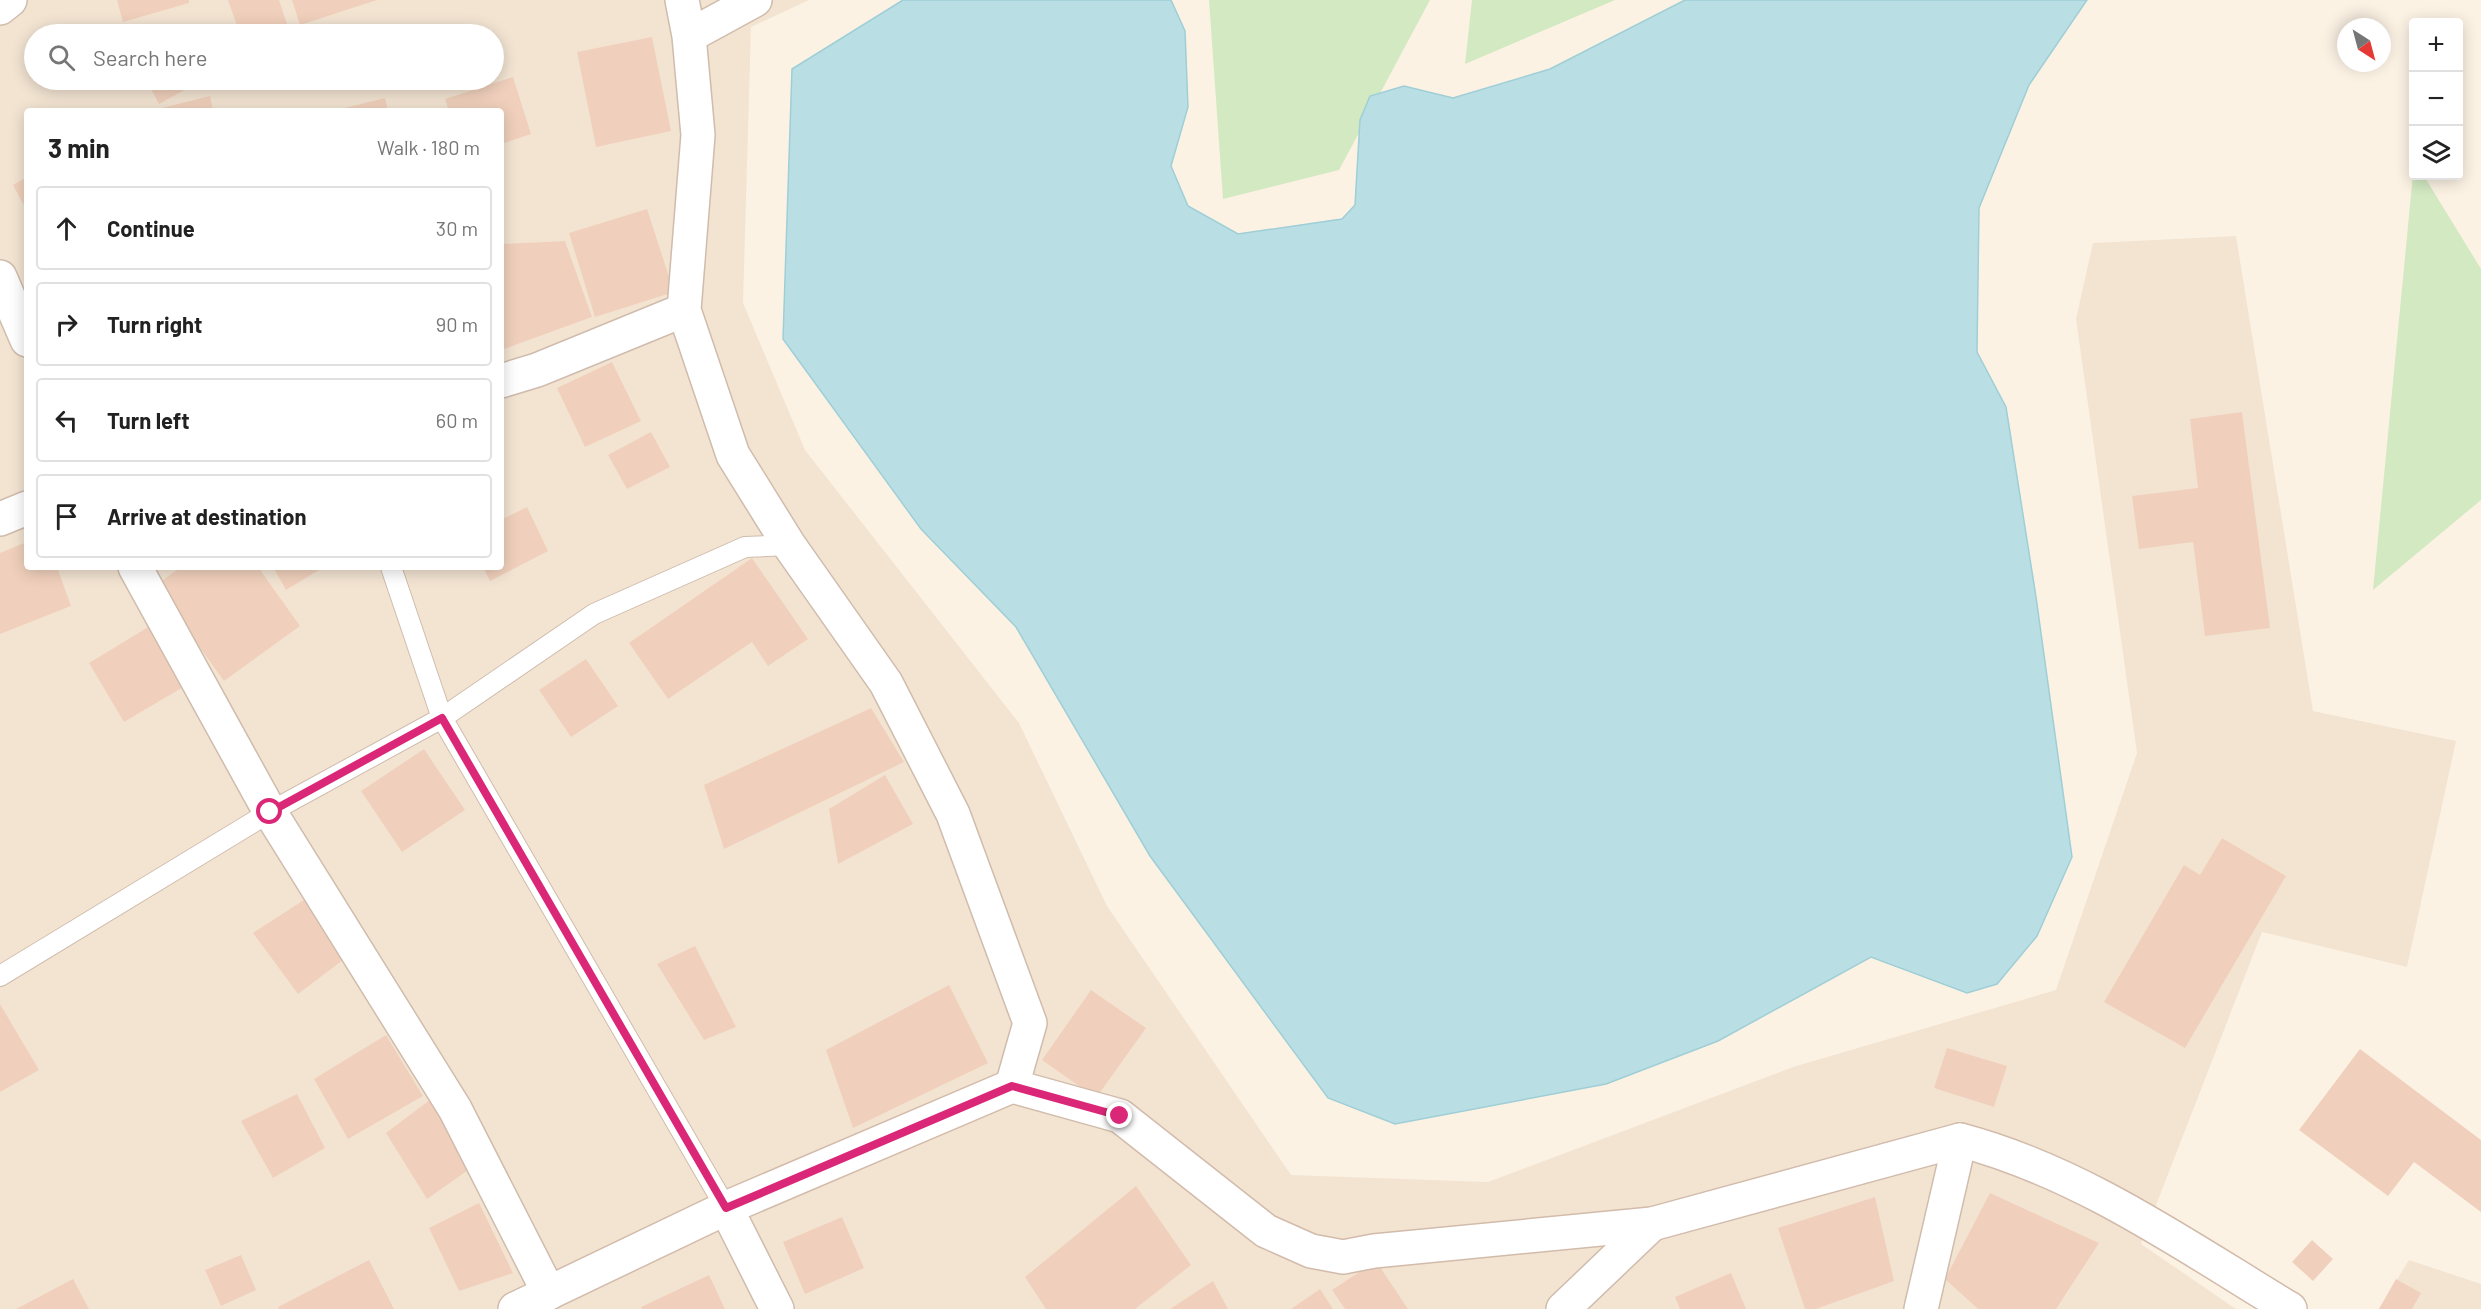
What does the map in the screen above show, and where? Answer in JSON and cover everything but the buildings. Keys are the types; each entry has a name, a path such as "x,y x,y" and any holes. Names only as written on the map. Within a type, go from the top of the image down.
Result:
{"street":[{"path":"0,8 10,0"},
{"path":"682,0 689,36 698,135 684,310 734,455 789,545 886,683 953,814 1030,1023 1012,1086"},
{"path":"689,36 755,0"},
{"path":"0,276 24,333"},
{"path":"504,380 537,370 684,310"},
{"path":"0,519 24,509"},
{"path":"137,570 270,812 455,1109 549,1293"},
{"path":"515,1309 726,1208 1012,1086 1120,1116 1266,1231 1311,1251 1344,1257 1374,1251 1652,1224 1960,1140 2002,1151 2095,1192 2290,1309"},
{"path":"1921,1309 1960,1140"},
{"path":"726,1208 777,1309"},
{"path":"1563,1309 1652,1224"}],"lane":[{"path":"0,976 270,812 442,718 594,614 745,547 789,545"},
{"path":"392,570 442,718 726,1208"}],"shaded area":[{"path":"0,0 809,0 751,27 743,303 805,450 1019,723 1107,906 1291,1175 1488,1182 1793,1067 2056,990 2137,753 2076,319 2093,243 2236,236 2313,711 2456,741 2407,967 2262,932 2141,1244 2236,1309 0,1309"},
{"path":"2409,1260 2481,1284 2481,1309 2379,1309"}],"green space":[{"path":"1209,0 1430,0 1339,170 1223,199"},
{"path":"1472,0 1615,0 1465,64"},
{"path":"2412,180 2426,180 2481,269 2481,500 2373,590"}],"water":[{"path":"903,0 1171,0 1185,31 1188,107 1171,166 1188,206 1238,234 1342,219 1355,205 1360,120 1370,96 1404,86 1453,98 1550,69 1685,0 2087,0 2029,85 1979,208 1977,352 2006,407 2036,597 2072,857 2037,936 1997,984 1967,993 1871,957 1718,1041 1606,1084 1395,1124 1328,1098 1150,856 1016,627 921,529 783,339 792,69"}],"route":[{"path":"270,812 442,718 726,1208 1012,1086 1120,1116"}]}
